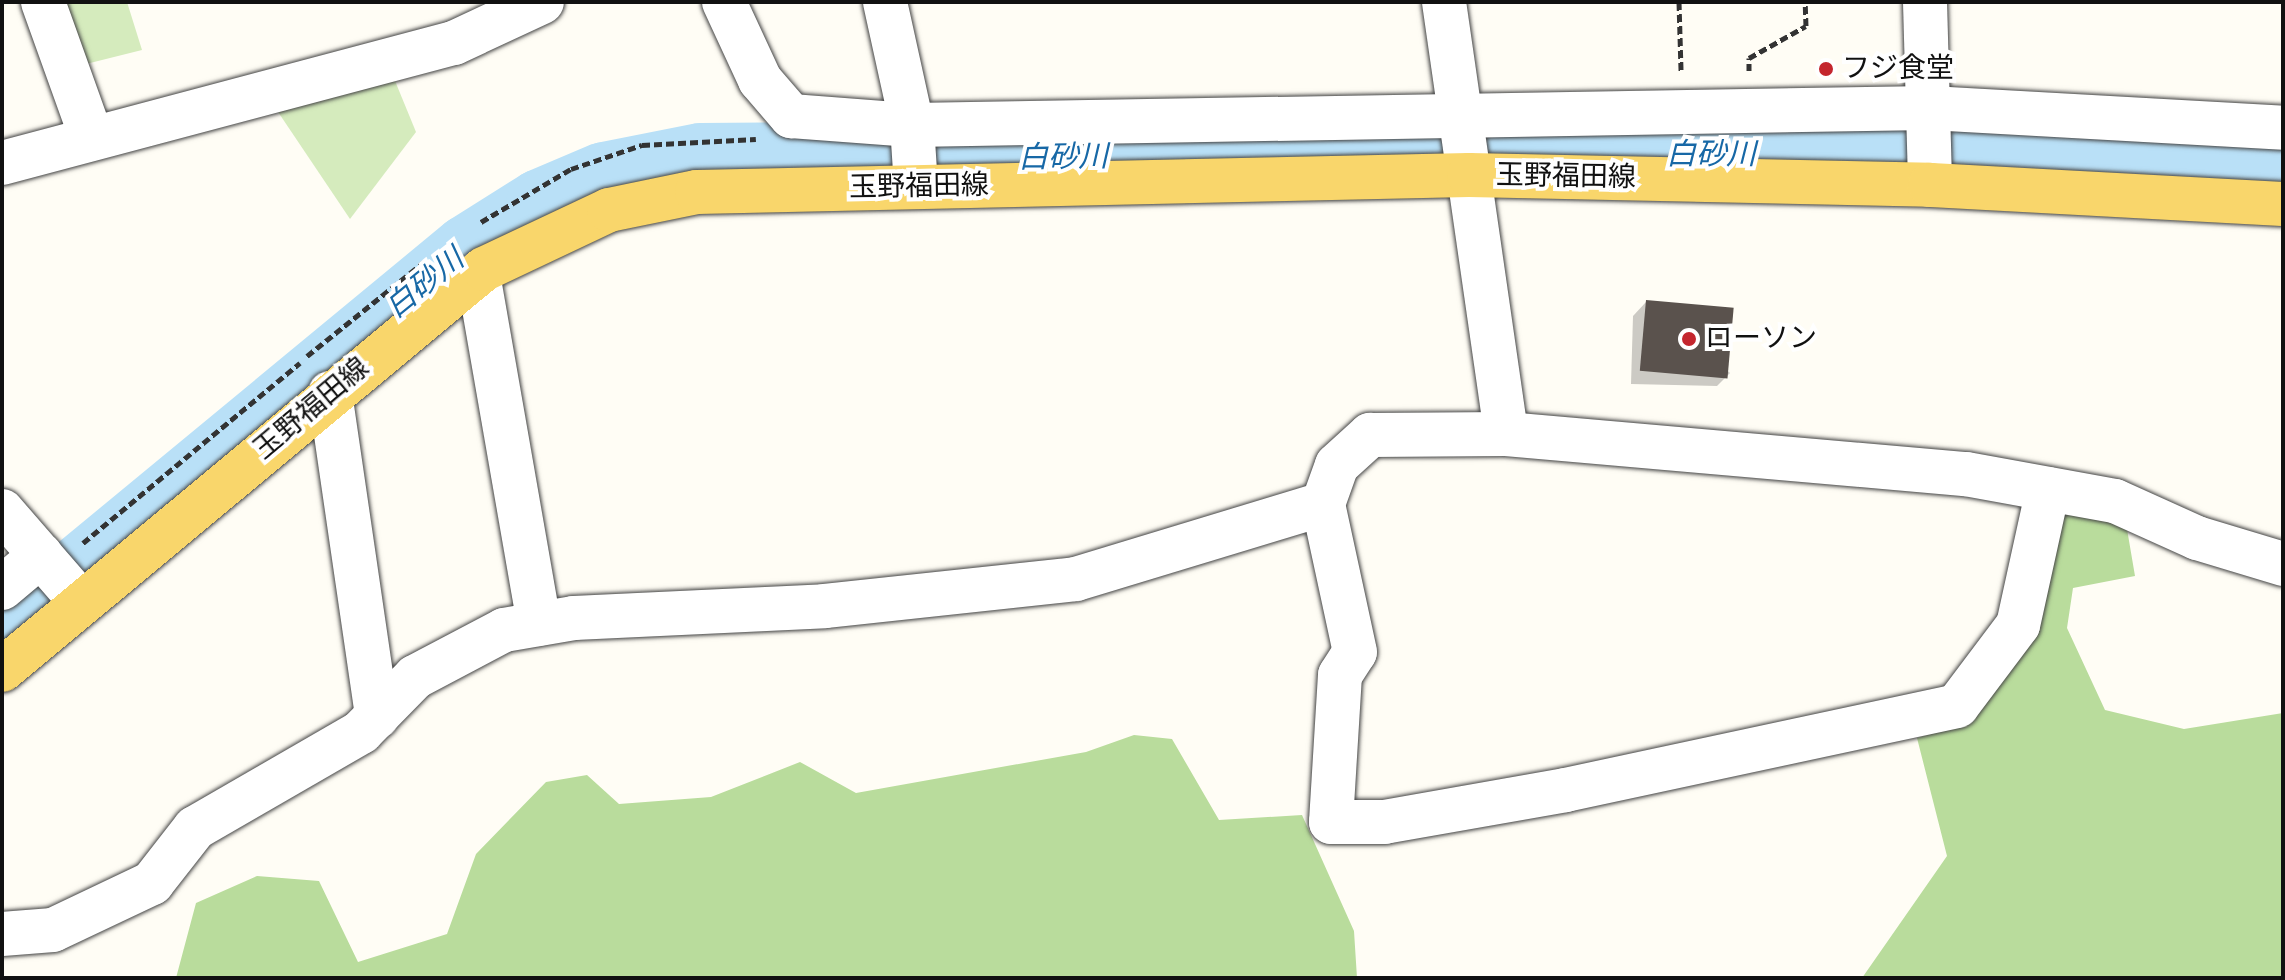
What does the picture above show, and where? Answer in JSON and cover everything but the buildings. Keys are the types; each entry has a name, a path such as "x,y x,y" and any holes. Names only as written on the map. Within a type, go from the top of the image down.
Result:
{"main road":[{"name":"玉野福田線","path":"2,670 61,578 330,393 478,274 609,210 697,192 914,155 1465,144 2283,204"}],"street":[{"path":"43,2 91,136"},
{"path":"2,163 91,136 440,47 542,2"},
{"path":"724,2 760,80 791,116 914,155 1465,144 1683,112 1748,111 2283,128"},
{"path":"885,2 914,155"},
{"path":"1444,2 1506,434"},
{"path":"1925,2 1929,178"},
{"path":"478,274 539,624"},
{"path":"330,393 377,717"},
{"path":"2048,489 2018,625 1957,706 1385,822 1331,822 1340,675 1355,652 1323,504 1337,465 1370,435 1506,434 1951,473 2048,489 2115,501 2197,538 2283,564"},
{"path":"2,934 53,930 152,883 195,828 377,717 415,677 504,630 539,624 825,606 1076,579 1323,504"},
{"path":"2,511 61,578"},
{"path":"2,588 61,578"}],"path":[{"path":"1679,2 1683,112"},
{"path":"1748,111 1749,58 1806,26 1805,2"}],"green space":[{"path":"56,2 127,2 142,50 78,66"},
{"path":"393,76 416,132 350,219 272,103"},
{"path":"2098,512 2127,529 2135,576 2073,588 2067,628 2105,710 2184,729 2283,713 2283,978 1862,978 1947,856 1917,738 1972,722 2010,665 2053,513"},
{"path":"1134,735 1172,739 1219,820 1302,815 1354,931 1357,978 176,978 196,903 257,876 319,881 358,962 447,934 476,854 546,782 587,775 619,804 711,797 800,762 856,793 1086,752"}],"waterway":[{"name":"白砂川","path":"2,633 467,249 540,203 604,176 701,157 1318,153 1947,157 2283,174"}],"place":[{"name":"フジ食堂","path":"1826,69"},
{"name":"ローソン","path":"1689,339"}]}
